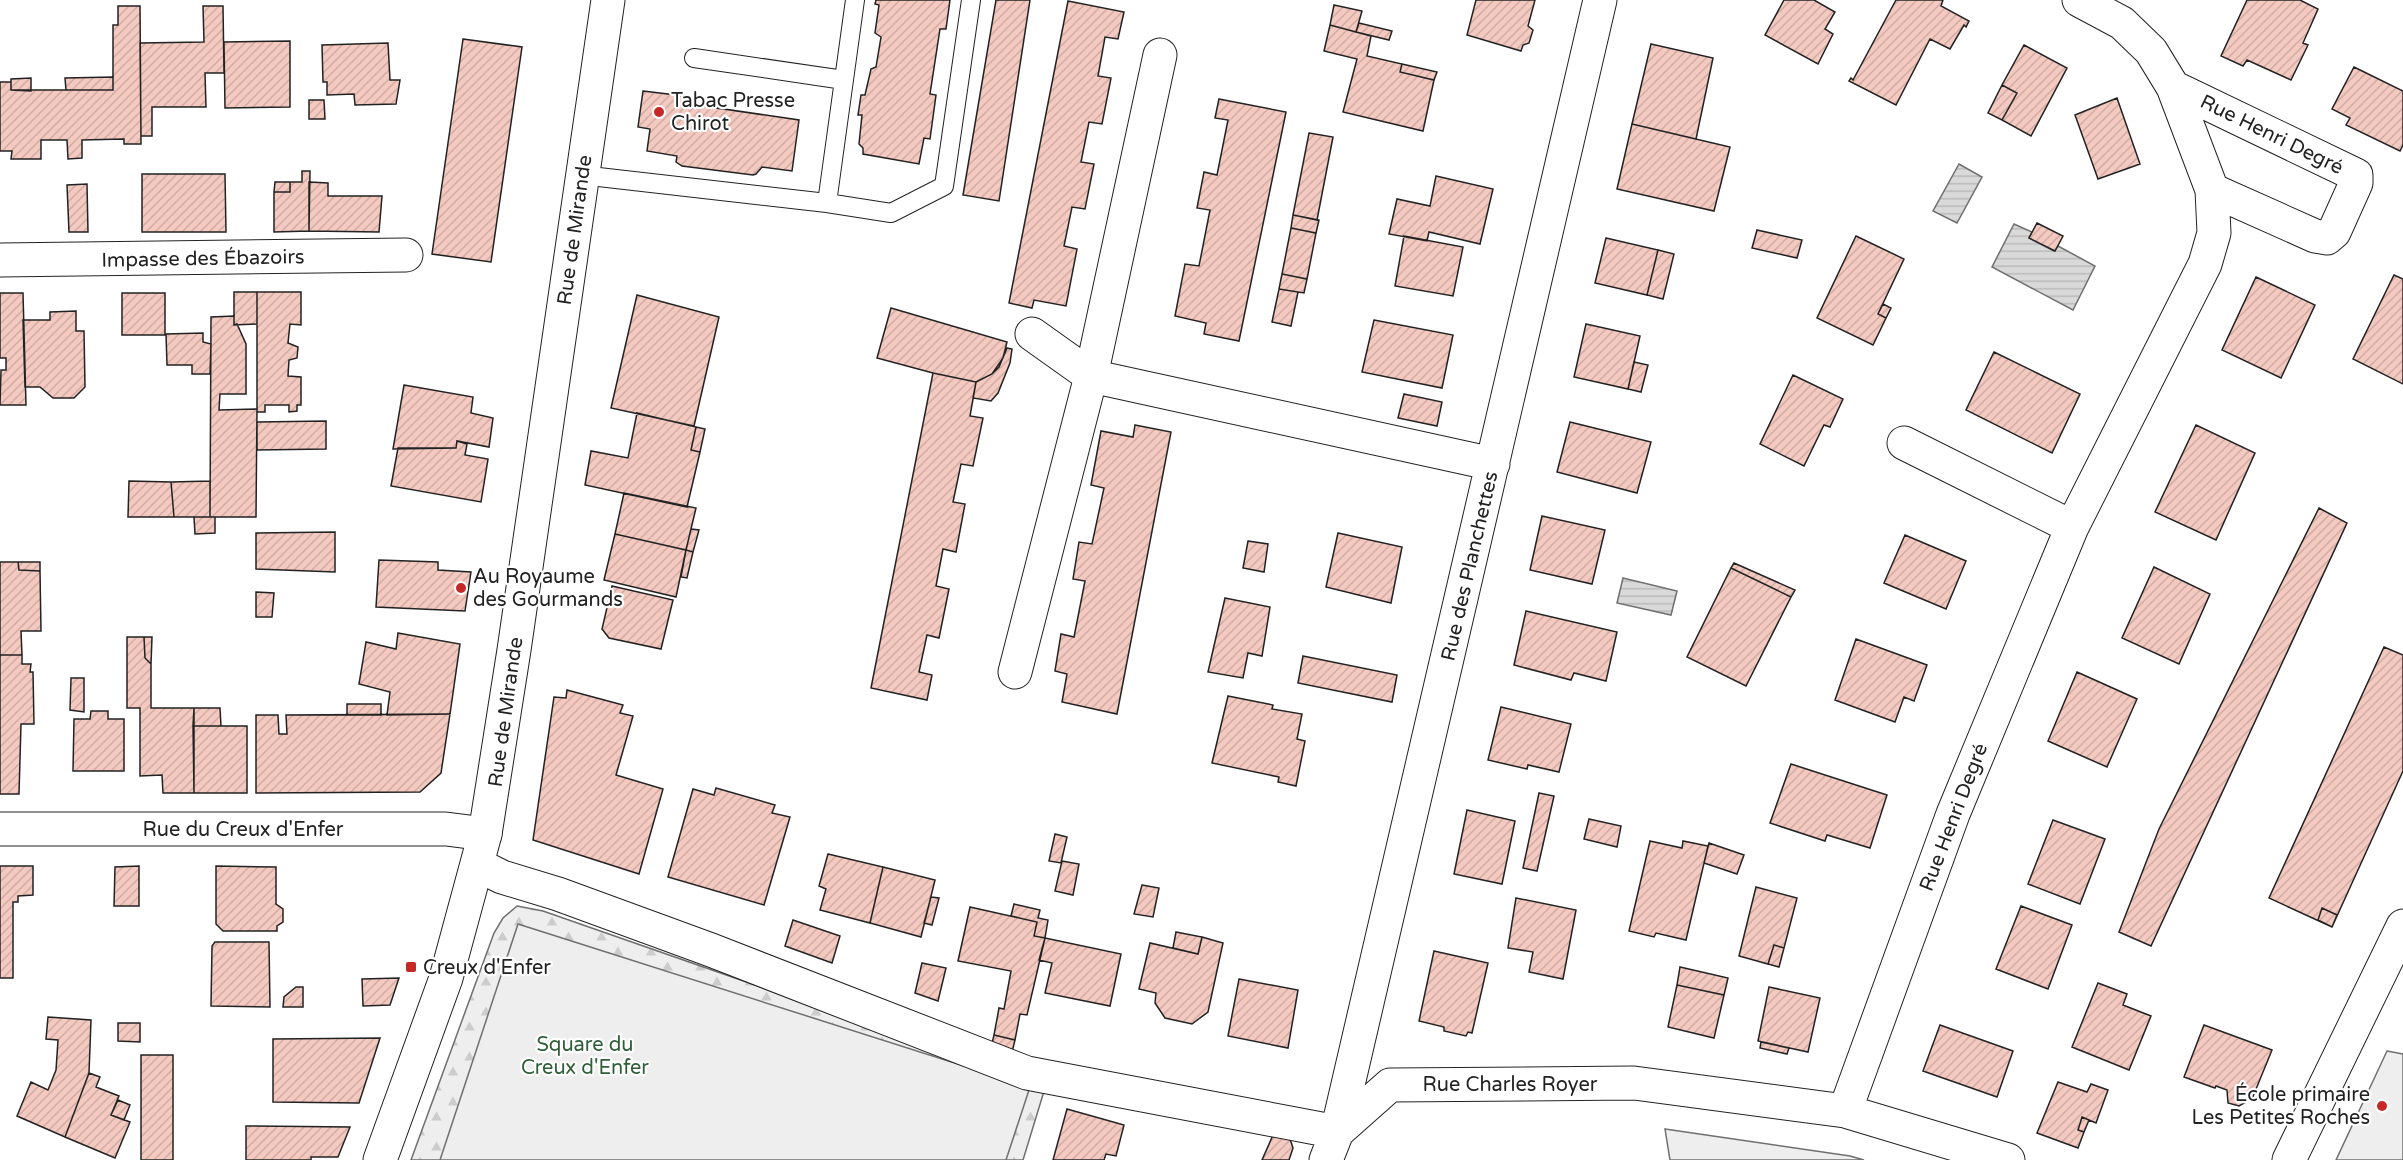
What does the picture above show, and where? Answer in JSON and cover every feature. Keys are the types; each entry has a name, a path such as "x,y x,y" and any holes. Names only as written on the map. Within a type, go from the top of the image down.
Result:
{"street":[{"name":"Rue de Mirande","path":"380,1160 446,978 485,834 514,650 608,0"},
{"name":"Rue des Planchettes","path":"1332,1146 1600,0"},
{"name":"Rue Henri Degré","path":"1845,1111 1953,814 2072,527 2205,264 2214,233 2212,190 2173,87 2151,51 2122,23 2079,0"},
{"path":"1015,672 1091,376 1160,56"},
{"name":"Rue Henri Degré","path":"2173,87 2356,175 2356,183 2334,232 2327,238 2315,236 2212,190"},
{"name":"Impasse des Ébazoirs","path":"0,260 406,255"},
{"path":"1032,334 1091,376 1492,464"},
{"path":"1904,443 2072,527"},
{"name":"Rue du Creux d'Enfer","path":"0,829 446,829 485,834"},
{"path":"478,865 502,876 711,950 1027,1073 1332,1146"},
{"path":"2289,1160 2403,926"},
{"name":"Rue Charles Royer","path":"1332,1146 1389,1085 1634,1083 1845,1111 2008,1160"}],"lane":[{"path":"826,203 855,0"},
{"path":"581,175 826,203 891,213 944,186 971,0"},
{"path":"694,58 844,80"}],"green space":[{"name":"Square du Creux d'Enfer","path":"517,906 543,911 1045,1088 1023,1160 411,1160 494,933 503,918"},
{"name":"Square du Creux d'Enfer","path":"518,924 1030,1087 1006,1160 440,1160"},
{"name":"École primaire Les Petites Roches","path":"2387,1051 2403,1054 2403,1160 2336,1160"},
{"path":"1665,1129 1850,1156 1864,1160 1670,1160"}],"shaded area":[{"path":"1959,164 1982,177 1957,223 1933,211"},
{"path":"2014,224 2032,232 2029,238 2054,251 2058,246 2095,266 2073,310 1992,267"},
{"path":"1623,578 1677,591 1671,615 1617,603"}],"building":[{"path":"876,0 950,0 946,29 940,29 930,94 936,95 930,139 924,138 919,164 863,154 863,148 859,144 862,115 858,115 861,95 865,95 871,69 876,67 881,37 875,33 879,5 875,4"},
{"path":"996,0 1030,0 999,201 963,195"},
{"path":"1476,0 1535,0 1528,26 1533,30 1529,43 1523,45 1521,51 1467,35"},
{"path":"1784,0 1814,0 1835,12 1825,29 1833,34 1818,64 1765,35"},
{"path":"1896,0 1943,0 1941,6 1969,21 1966,27 1964,25 1950,49 1930,39 1896,105 1849,81 1851,78 1853,80"},
{"path":"2247,0 2300,0 2318,9 2303,43 2308,45 2291,80 2247,60 2243,66 2221,56"},
{"path":"1068,1 1124,12 1118,39 1105,37 1098,76 1111,78 1102,124 1089,122 1081,162 1094,164 1085,209 1072,207 1064,246 1077,249 1066,306 1034,300 1032,308 1009,303"},
{"path":"1334,5 1362,11 1356,32 1330,25"},
{"path":"118,6 140,6 141,144 124,144 124,139 82,140 82,158 68,159 67,140 41,140 41,159 11,159 12,151 0,151 0,82 11,82 11,90 113,90 113,25 118,25"},
{"path":"203,6 223,6 224,73 205,73 206,107 152,107 152,136 141,136 140,43 204,42"},
{"path":"1359,23 1392,31 1389,40 1356,32"},
{"path":"1330,25 1371,36 1367,56 1402,64 1400,72 1434,80 1423,131 1343,112 1357,59 1324,51"},
{"path":"463,39 522,47 491,262 432,254"},
{"path":"290,41 290,107 225,108 224,42"},
{"path":"388,43 390,80 400,80 396,104 355,105 354,94 327,95 327,82 323,82 322,45"},
{"path":"1651,44 1713,58 1696,139 1632,124"},
{"path":"2024,45 2067,68 2031,136 2002,120 2017,93 2002,85"},
{"path":"1402,64 1437,72 1434,80 1400,72"},
{"path":"2354,67 2403,91 2403,145 2400,151 2346,125 2350,118 2332,109"},
{"path":"113,77 113,90 66,90 65,78"},
{"path":"31,78 31,91 11,90 11,79"},
{"path":"2002,85 2017,93 2002,120 1988,113"},
{"path":"643,91 684,96 683,103 799,120 792,171 762,167 753,175 682,166 676,162 677,156 647,151 650,129 638,127"},
{"path":"2117,98 2140,164 2098,179 2075,115"},
{"path":"1219,99 1286,112 1239,341 1204,334 1206,323 1175,316 1185,264 1199,266 1210,210 1197,208 1204,172 1217,175 1228,120 1215,118"},
{"path":"309,100 324,100 325,119 309,119"},
{"path":"1632,124 1730,147 1714,211 1617,189"},
{"path":"1309,133 1333,137 1317,220 1293,215"},
{"path":"302,171 310,171 309,231 274,232 274,192 290,192 290,182 302,182"},
{"path":"142,174 225,174 226,232 142,232"},
{"path":"1436,176 1493,189 1480,244 1429,232 1427,241 1389,234 1397,199 1430,206"},
{"path":"275,182 290,182 290,192 274,192"},
{"path":"309,182 328,183 328,196 382,196 379,232 309,231"},
{"path":"87,184 88,232 69,232 67,185"},
{"path":"1293,215 1319,220 1316,233 1291,228"},
{"path":"2037,223 2063,236 2055,251 2029,238"},
{"path":"1291,228 1316,233 1307,279 1282,274"},
{"path":"1757,230 1802,240 1797,258 1752,248"},
{"path":"1404,236 1463,247 1453,296 1395,286"},
{"path":"1856,236 1904,259 1878,314 1886,318 1873,345 1817,318"},
{"path":"1606,238 1658,250 1647,295 1595,283"},
{"path":"1658,250 1674,254 1663,299 1647,295"},
{"path":"1282,274 1307,279 1304,293 1279,289"},
{"path":"2394,275 2403,279 2403,384 2353,359"},
{"path":"2256,277 2315,305 2281,378 2222,350"},
{"path":"1279,289 1298,292 1291,326 1272,322"},
{"path":"234,292 257,292 257,324 234,325"},
{"path":"257,292 301,292 301,325 290,324 288,343 298,347 297,358 289,360 288,376 301,377 301,405 297,405 297,411 289,412 289,405 265,405 265,412 257,412"},
{"path":"0,293 23,293 26,405 0,405 1,370 6,370 6,358 0,358"},
{"path":"122,293 165,293 165,335 122,335"},
{"path":"637,295 719,317 694,426 611,408"},
{"path":"1883,304 1891,308 1886,318 1878,314"},
{"path":"891,308 1007,342 1003,358 992,374 976,382 877,358"},
{"path":"76,311 76,331 84,331 85,387 74,398 53,398 40,387 25,387 23,320 50,320 50,312"},
{"path":"234,316 234,325 237,324 246,344 246,394 220,394 219,410 257,409 256,517 210,517 211,317"},
{"path":"1374,320 1453,335 1442,388 1362,372"},
{"path":"1586,324 1640,336 1628,389 1574,377"},
{"path":"203,333 203,342 211,344 210,374 192,374 192,365 167,365 166,334"},
{"path":"1007,348 1012,349 1010,363 998,393 991,401 973,398 976,382 992,374 999,367"},
{"path":"1994,352 2080,394 2052,453 1966,410"},
{"path":"1634,362 1648,365 1641,392 1628,389"},
{"path":"933,373 976,382 970,416 983,418 973,466 961,464 953,502 965,504 956,552 943,549 936,586 949,589 939,638 927,635 919,672 932,675 927,700 871,688"},
{"path":"1793,375 1843,399 1830,427 1824,425 1804,466 1760,444"},
{"path":"404,385 473,397 471,413 493,418 489,447 457,441 456,448 393,449"},
{"path":"1404,394 1442,402 1437,426 1398,418"},
{"path":"637,413 696,427 691,450 700,452 687,507 585,485 591,451 628,458"},
{"path":"326,421 326,449 257,450 257,422"},
{"path":"1570,422 1651,442 1637,493 1557,472"},
{"path":"1135,425 1171,432 1117,714 1062,702 1067,674 1055,671 1061,634 1074,637 1085,581 1073,579 1079,542 1092,544 1104,488 1091,485 1101,431 1133,437"},
{"path":"2196,425 2255,453 2216,540 2155,512"},
{"path":"696,427 705,429 700,452 691,450"},
{"path":"457,441 467,444 465,455 488,459 481,502 391,486 398,448 456,448"},
{"path":"129,481 171,482 174,517 128,517"},
{"path":"210,481 210,517 174,517 171,482"},
{"path":"624,493 696,508 686,550 615,534"},
{"path":"2319,508 2347,523 2151,946 2119,932 2159,829"},
{"path":"1542,516 1605,530 1592,584 1530,570"},
{"path":"194,517 215,517 215,533 195,534"},
{"path":"691,529 699,530 693,552 686,550"},
{"path":"335,532 335,572 256,569 256,533"},
{"path":"1338,533 1402,547 1391,603 1326,587"},
{"path":"615,534 686,550 676,597 604,580"},
{"path":"1905,535 1966,561 1946,609 1884,583"},
{"path":"1248,541 1268,544 1264,572 1243,568"},
{"path":"686,550 693,552 687,578 681,577"},
{"path":"379,560 438,562 438,570 471,572 465,611 376,607"},
{"path":"0,562 18,562 19,570 40,571 41,631 21,631 22,655 0,655"},
{"path":"18,562 40,562 40,571 19,570"},
{"path":"1734,563 1795,590 1791,597 1731,568"},
{"path":"2154,567 2210,594 2179,664 2122,638"},
{"path":"1731,568 1791,597 1746,686 1687,657"},
{"path":"612,586 673,600 661,649 609,638 602,629"},
{"path":"256,592 274,593 272,617 256,617"},
{"path":"1225,598 1270,607 1262,656 1248,653 1243,678 1208,672"},
{"path":"1526,611 1617,632 1606,681 1574,673 1571,680 1514,665"},
{"path":"398,633 460,644 450,714 387,715 390,692 359,684 366,642 396,649"},
{"path":"127,637 144,637 145,658 151,664 151,708 194,708 194,793 163,793 162,775 140,776 140,708 127,708"},
{"path":"144,637 152,637 151,664 145,658"},
{"path":"1856,639 1927,665 1914,701 1904,697 1895,722 1835,700"},
{"path":"2384,647 2403,655 2403,771 2332,927 2269,898"},
{"path":"0,655 22,655 22,664 31,664 30,672 33,672 34,724 21,724 19,794 0,794"},
{"path":"1303,656 1397,675 1392,702 1298,683"},
{"path":"2077,672 2137,699 2107,767 2048,741"},
{"path":"71,678 84,678 84,712 70,710"},
{"path":"567,690 623,705 620,713 633,716 616,775 663,789 639,874 533,840 554,697 566,698"},
{"path":"1228,696 1273,705 1272,709 1302,714 1297,739 1305,741 1296,786 1278,782 1279,777 1212,763"},
{"path":"347,704 381,704 381,715 347,715"},
{"path":"1501,707 1571,724 1559,772 1528,765 1527,769 1488,760"},
{"path":"194,708 220,708 221,726 193,726"},
{"path":"91,711 108,711 108,719 124,719 124,771 73,771 74,719 90,719"},
{"path":"450,714 441,773 420,792 256,793 256,715 278,715 279,734 287,734 286,715"},
{"path":"193,726 247,726 247,793 194,793"},
{"path":"1791,764 1887,795 1870,848 1827,835 1825,841 1770,823"},
{"path":"716,788 775,805 772,813 790,817 764,905 668,877 693,789 714,795"},
{"path":"1539,793 1554,796 1537,871 1523,868"},
{"path":"1467,810 1515,821 1502,884 1454,874"},
{"path":"1589,819 1621,826 1617,847 1584,839"},
{"path":"2053,820 2105,839 2080,904 2028,884"},
{"path":"1055,834 1067,837 1061,863 1049,861"},
{"path":"1650,841 1682,848 1683,841 1708,846 1686,940 1656,933 1654,937 1629,931"},
{"path":"1709,843 1744,855 1737,874 1704,863"},
{"path":"828,854 883,867 870,923 820,910 826,889 819,886"},
{"path":"1062,861 1079,864 1073,895 1055,891"},
{"path":"0,866 33,866 33,895 18,896 18,902 13,902 13,978 0,978"},
{"path":"139,866 139,906 114,906 115,867"},
{"path":"216,866 276,867 276,904 283,909 283,922 277,926 277,931 223,931 216,924"},
{"path":"883,867 935,880 921,937 870,923"},
{"path":"1142,885 1159,888 1153,917 1134,914"},
{"path":"1756,887 1797,898 1784,948 1774,945 1768,964 1739,956"},
{"path":"931,897 939,898 932,925 924,923"},
{"path":"1516,898 1576,910 1563,979 1529,972 1533,952 1508,948"},
{"path":"1014,904 1040,910 1038,918 1048,920 1045,938 1034,936 1037,922 1011,916"},
{"path":"2021,906 2072,925 2048,989 1996,969"},
{"path":"970,907 1037,922 1034,936 1045,938 1027,1015 1020,1014 1015,1040 994,1035 999,1008 1004,1009 1011,971 958,961"},
{"path":"2322,908 2337,915 2332,927 2318,920"},
{"path":"793,920 840,936 832,963 785,946"},
{"path":"1176,932 1202,937 1198,954 1173,948"},
{"path":"1202,937 1223,943 1208,1012 1192,1024 1165,1018 1155,1003 1156,993 1139,989 1150,943 1198,954"},
{"path":"1045,938 1121,954 1110,1006 1045,993 1052,963 1039,960"},
{"path":"215,942 269,942 270,1007 211,1006 212,946"},
{"path":"1774,945 1784,948 1779,967 1768,964"},
{"path":"1434,951 1488,963 1472,1033 1468,1032 1466,1036 1444,1031 1444,1027 1419,1021"},
{"path":"922,963 946,968 938,1001 915,993"},
{"path":"1680,967 1728,978 1724,995 1677,985"},
{"path":"399,978 390,1005 363,1006 362,979"},
{"path":"1239,979 1298,990 1288,1048 1228,1036"},
{"path":"2098,983 2127,994 2123,1005 2151,1016 2129,1070 2072,1047"},
{"path":"1677,985 1724,995 1714,1038 1668,1027"},
{"path":"296,987 303,987 303,1007 283,1007 284,997"},
{"path":"1769,987 1820,998 1808,1052 1758,1041"},
{"path":"48,1017 91,1020 89,1073 65,1137 17,1116 31,1082 48,1090 56,1070 58,1040 46,1039"},
{"path":"118,1023 140,1023 140,1042 118,1041"},
{"path":"1940,1025 2013,1051 1997,1097 1923,1071"},
{"path":"2204,1025 2272,1050 2252,1099 2248,1097 2246,1102 2239,1106 2228,1103 2227,1090 2184,1077"},
{"path":"994,1035 1015,1040 1012,1052 991,1048"},
{"path":"380,1038 359,1103 273,1102 273,1039"},
{"path":"1761,1042 1789,1048 1787,1054 1760,1048"},
{"path":"141,1055 173,1055 173,1160 141,1160"},
{"path":"89,1073 100,1077 96,1087 119,1096 111,1115 130,1122 115,1158 65,1137"},
{"path":"2058,1082 2087,1092 2091,1084 2108,1090 2096,1123 2082,1117 2078,1130 2084,1132 2078,1148 2037,1133"},
{"path":"118,1100 130,1105 124,1120 111,1115"},
{"path":"1067,1109 1124,1125 1116,1156 1106,1154 1104,1160 1053,1160"},
{"path":"2082,1117 2089,1120 2084,1132 2078,1130"},
{"path":"246,1126 350,1127 338,1157 311,1157 311,1160 246,1160"},
{"path":"1273,1135 1290,1139 1293,1148 1289,1160 1262,1160"}],"place":[{"name":"Tabac Presse Chirot","path":"659,112"},
{"name":"Au Royaume des Gourmands","path":"461,588"},
{"name":"Creux d'Enfer","path":"411,967"},
{"name":"École primaire Les Petites Roches","path":"2382,1106"}]}
